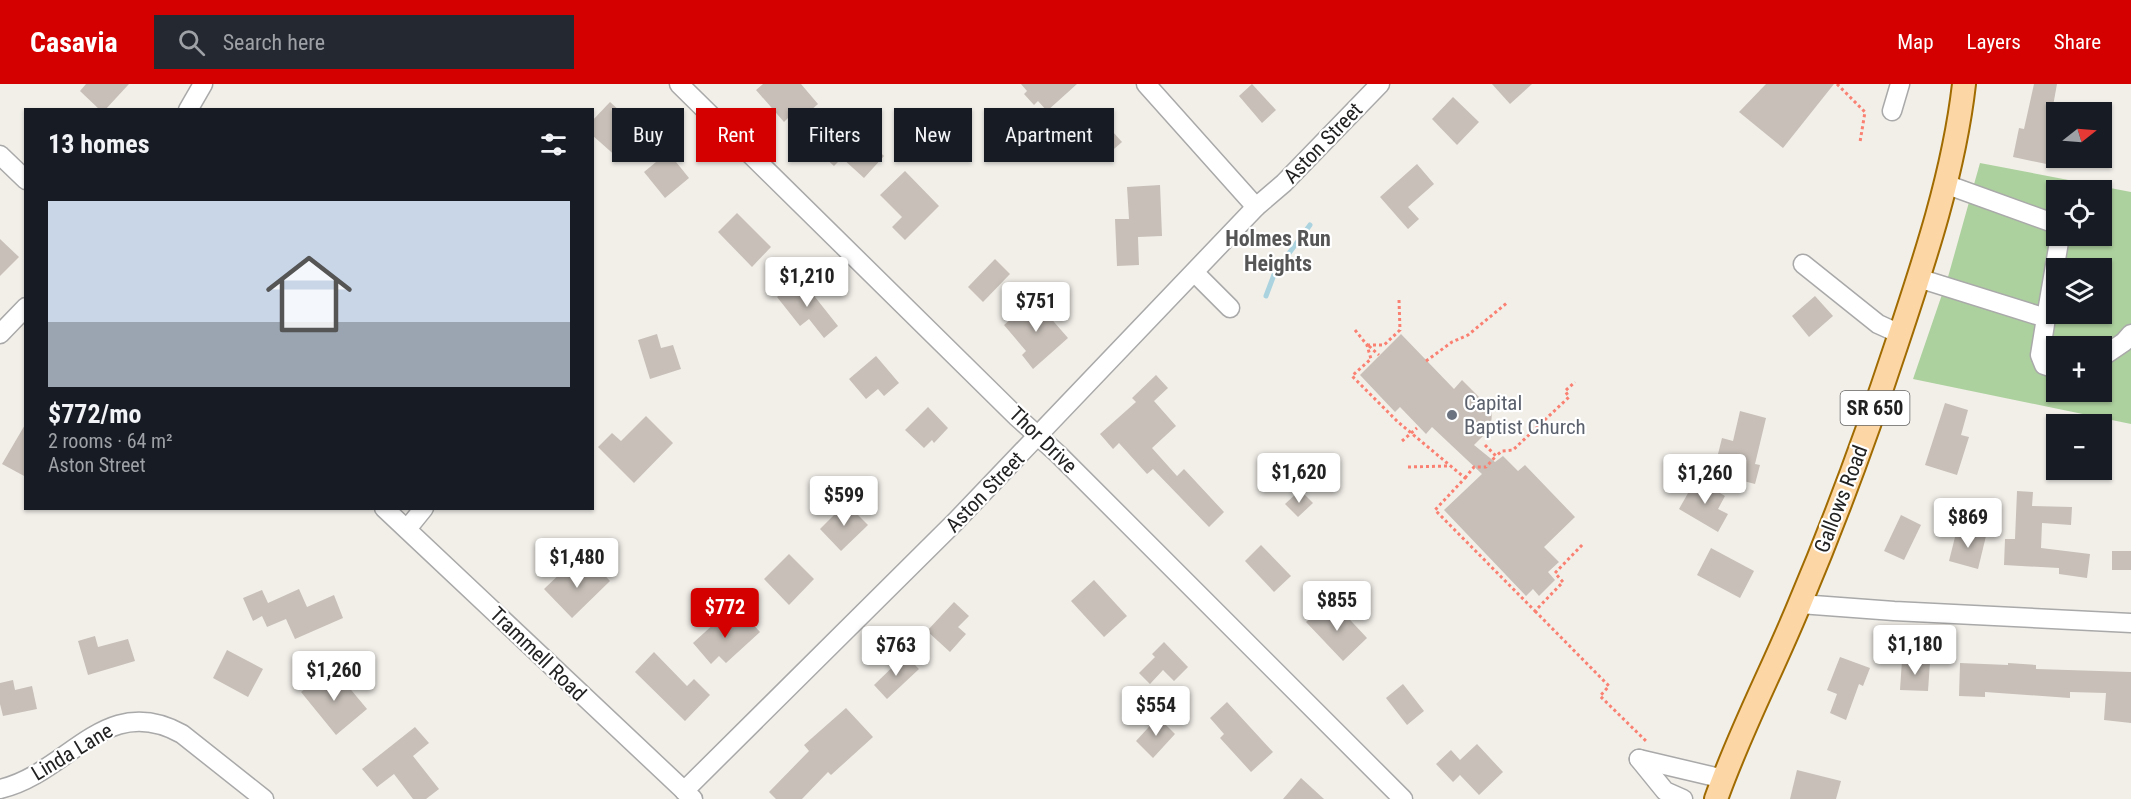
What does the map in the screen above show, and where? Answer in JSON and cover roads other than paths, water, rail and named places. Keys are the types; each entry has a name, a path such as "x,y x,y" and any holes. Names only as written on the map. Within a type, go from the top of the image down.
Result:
{"main road":[{"name":"Gallows Road","path":"1720,789 1772,664 1800,604 1847,486 1900,334 1945,184 1964,84"}],"street":[{"path":"189,108 203,84"},
{"name":"Thor Drive","path":"679,84 1038,436 1403,799"},
{"path":"1146,84 1256,207"},
{"name":"Aston Street","path":"689,795 1038,436 1256,207 1284,183 1380,84"},
{"path":"1892,111 1900,84"},
{"path":"0,155 24,178"},
{"path":"1945,184 2046,220"},
{"path":"1803,264 1878,324 1900,334"},
{"path":"1195,273 1230,308"},
{"path":"1918,278 2046,318 2040,355 2046,366"},
{"path":"0,334 24,309"},
{"path":"2112,350 2131,334"},
{"name":"Trammell Road","path":"386,510 689,795"},
{"path":"407,528 422,510"},
{"path":"1800,604 2131,623"},
{"name":"Linda Lane","path":"0,789 38,774 99,733 117,724 134,720 167,725 182,734 264,799"},
{"path":"1683,799 1665,791 1644,752 1720,789"}],"waterway":[{"path":"1266,296 1275,272 1310,225"}],"place":[{"name":"Capital Baptist Church","path":"1452,415"}],"district":[{"name":"Holmes Run Heights","path":"1278,250"}]}
